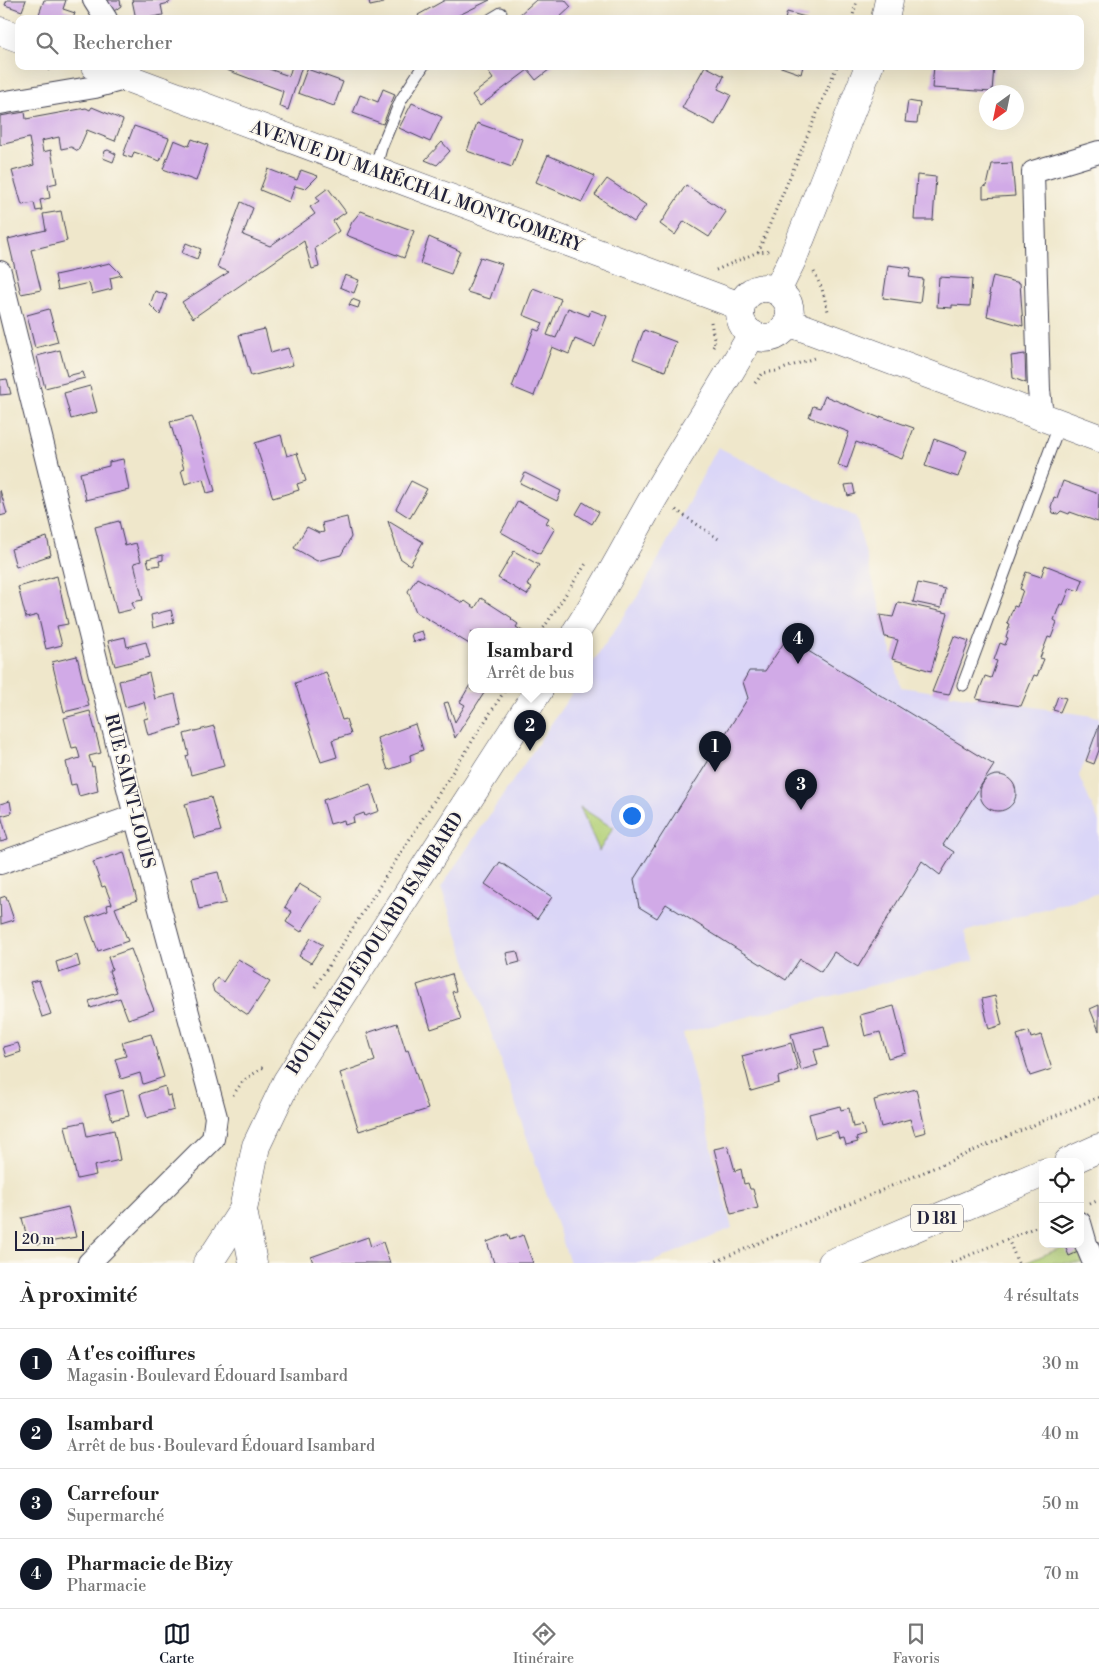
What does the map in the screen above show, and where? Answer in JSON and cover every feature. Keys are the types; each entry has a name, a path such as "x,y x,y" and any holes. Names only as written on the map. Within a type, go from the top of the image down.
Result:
{"main road":[{"path":"885,15 890,0"},
{"path":"0,31 15,37"},
{"path":"777,291 793,258 867,70"},
{"name":"AVENUE DU MARÉCHAL MONTGOMERY","path":"130,72 375,170 740,306"},
{"path":"764,287 777,291 787,301 790,310 786,328 772,338 752,334 744,328 740,318 740,306 748,294 754,290 764,287"},
{"path":"788,322 1099,438"},
{"path":"579,628 602,593 654,496 752,334"},
{"name":"BOULEVARD ÉDOUARD ISAMBARD","path":"207,1263 243,1210 256,1146 287,1081 537,693"},
{"path":"1077,1158 1099,1148"},
{"name":"D 181","path":"832,1263 1039,1175"},
{"name":"BOULEVARD ÉDOUARD ISAMBARD","path":"243,1210 253,1263"}],"street":[{"path":"94,0 103,15"},
{"path":"0,103 95,87 130,72"},
{"path":"1051,419 1039,390 1033,172 1099,152"},
{"name":"RUE SAINT-LOUIS","path":"0,272 135,816 216,1117 213,1139 89,1263"},
{"path":"0,863 135,816"},
{"path":"1084,1234 1094,1263"}],"lane":[{"path":"375,170 381,148 401,100 420,70"},
{"path":"963,685 1051,419"}],"path":[{"path":"853,15 858,0"},
{"path":"758,252 835,70"},
{"path":"654,496 720,540"},
{"path":"310,994 503,693"},
{"path":"216,1117 243,1081 264,1067 269,1059"},
{"path":"712,1263 1099,1097"},
{"path":"951,1263 1039,1226"},
{"path":"1008,1238 1018,1263"}],"shaded area":[{"path":"718,447 856,517 901,687 1099,717 1099,725 1079,776 1099,822 1099,893 964,932 975,960 683,1033 732,1228 650,1263 570,1263 441,887 572,693 593,693 593,662 641,591"}],"green space":[{"path":"580,807 613,828 599,851 599,850"},
{"path":"1061,1248 1077,1248 1083,1263 1025,1263"}],"building":[{"path":"7,0 26,0 22,11 5,5"},
{"path":"44,0 66,0 63,9 75,13 74,15 39,15"},
{"path":"105,0 120,0 121,6 114,11"},
{"path":"132,0 171,0 169,3 161,5 163,15 135,15"},
{"path":"369,0 384,0 384,3 370,6"},
{"path":"445,0 490,0 459,15 418,15"},
{"path":"536,0 565,0 571,7 562,15 519,15"},
{"path":"787,12 798,15 786,15"},
{"path":"227,70 272,70 289,76 291,70 301,70 288,110 279,106 283,91"},
{"path":"307,70 343,82 334,106 298,93"},
{"path":"487,70 528,70 480,106 472,95 493,79"},
{"path":"528,70 549,70 536,80"},
{"path":"703,70 713,70 724,76 718,89 731,95 715,125 682,108"},
{"path":"790,70 802,70 801,74"},
{"path":"934,70 994,70 993,85 979,85 979,91 932,88"},
{"path":"383,89 395,94 383,124 353,113 360,95 378,102"},
{"path":"908,101 920,103 917,123 905,122"},
{"path":"412,103 442,117 430,142 399,128"},
{"path":"92,107 123,120 115,141 87,130 78,151 71,147 61,149 59,137 41,141 43,152 51,150 57,183 48,185 50,198 40,200 42,210 36,211 34,203 22,205 12,171 34,165 29,138 0,145 0,116 25,112 26,119 86,108 90,110"},
{"path":"477,123 522,139 512,167 467,151"},
{"path":"134,126 169,138 160,161 134,152 132,158 123,155"},
{"path":"192,139 208,145 196,181 163,169 174,140 189,146"},
{"path":"442,142 450,151 437,165 425,160"},
{"path":"108,150 116,154 113,162 103,158 105,151"},
{"path":"548,155 595,176 582,202 536,182"},
{"path":"1012,163 1015,196 983,198 983,187 987,186 992,164"},
{"path":"268,169 297,180 301,170 318,176 305,189 295,186 289,202 260,190"},
{"path":"917,175 936,177 933,220 914,220"},
{"path":"607,179 646,205 634,222 595,195"},
{"path":"686,185 726,212 709,237 684,221 675,235 660,224"},
{"path":"328,188 346,212 333,221 339,231 315,248 319,267 312,269 304,241 193,318 182,302 229,272 217,267 241,202 253,208 243,235 270,246 315,214 310,207 319,201 316,197"},
{"path":"61,211 67,241 31,250 41,290 21,294 8,239 46,230 43,214"},
{"path":"361,211 414,231 404,258 346,235 352,222"},
{"path":"429,237 460,251 451,274 420,263"},
{"path":"186,243 201,249 197,259 182,253"},
{"path":"480,257 502,264 490,299 467,292"},
{"path":"110,263 122,275 110,278 112,289 92,294 89,283 58,290 55,275"},
{"path":"888,265 911,268 909,277 923,279 920,303 883,298"},
{"path":"345,275 359,280 354,293 340,287"},
{"path":"993,276 1020,283 1023,326 987,316"},
{"path":"939,277 972,279 970,306 952,305 952,308 937,307"},
{"path":"533,288 561,299 547,335 556,338 568,308 589,316 591,310 607,316 595,347 575,339 569,354 552,347 534,396 512,387 534,329 539,331 543,323 523,315"},
{"path":"155,291 167,295 160,315 150,305"},
{"path":"352,299 360,302 358,308 349,305"},
{"path":"49,309 58,342 35,348 27,315"},
{"path":"265,329 271,353 288,348 293,365 251,376 239,335"},
{"path":"644,330 676,342 665,371 633,359"},
{"path":"60,350 67,376 83,372 85,378 45,388 37,356"},
{"path":"1025,354 1026,383 1013,378 1011,356"},
{"path":"7,379 11,394 0,395 0,380"},
{"path":"90,386 97,412 71,419 64,393"},
{"path":"825,396 880,418 880,416 914,428 902,459 856,442 847,468 838,465 849,432 809,417 813,406 820,408"},
{"path":"192,416 215,491 207,493 203,479 185,484 181,470 184,469 170,422"},
{"path":"281,435 287,456 297,453 306,481 297,484 299,490 273,498 255,443"},
{"path":"934,439 967,451 958,477 925,466"},
{"path":"123,459 129,490 86,500 80,473 109,466 109,462"},
{"path":"525,473 561,491 557,501 520,483"},
{"path":"411,481 427,489 410,518 396,509"},
{"path":"1063,481 1099,494 1098,522 1070,512 1069,514 1061,511 1058,514 1053,513 1051,507 1054,497 1057,498"},
{"path":"853,484 855,494 848,496 845,485"},
{"path":"0,490 7,514 0,516"},
{"path":"518,501 549,518 546,523 555,528 540,554 501,532"},
{"path":"583,502 599,512 592,524 576,514"},
{"path":"347,517 351,537 341,555 317,561 294,548 307,527 319,533 324,532 322,523"},
{"path":"119,521 125,546 136,543 141,561 134,563 143,600 132,602 134,609 117,613 95,527"},
{"path":"388,521 423,542 410,565 400,558"},
{"path":"47,537 51,555 16,567 11,549"},
{"path":"514,551 539,565 527,585 532,588 527,595 498,578"},
{"path":"163,555 163,560 159,561 160,565 149,567 147,559"},
{"path":"1045,565 1083,580 1079,591 1070,588 1063,605 1060,604 1054,620 1057,622 1051,638 1048,637 1040,658 1044,659 1037,676 1034,675 1021,706 976,699 985,676 991,678 997,661 994,660 1000,643 1005,645 1008,638 1006,637 1010,624 1007,623 1014,606 1017,607 1023,590 1020,589 1026,572 1041,577"},
{"path":"57,576 68,624 57,626 62,645 46,649 38,615 26,618 18,587"},
{"path":"417,578 463,603 465,601 475,608 481,598 512,618 518,624 516,627 518,628 468,628 468,643 416,612 408,591"},
{"path":"918,583 945,589 941,608 913,602"},
{"path":"898,602 948,613 931,671 892,659 898,640 885,637 880,615 893,617"},
{"path":"171,610 174,622 153,628 151,615"},
{"path":"422,631 425,639 413,642 411,634"},
{"path":"954,636 969,641 949,695 932,692"},
{"path":"125,637 127,647 146,642 150,657 115,666 108,641"},
{"path":"787,638 994,765 943,845 954,852 940,875 922,861 858,967 834,952 821,972 800,959 786,980 666,904 657,918 639,907 634,879 748,698 743,682 749,671 765,671"},
{"path":"77,656 89,706 64,712 52,662"},
{"path":"326,672 342,720 346,719 351,734 332,740 337,757 321,762 295,683"},
{"path":"149,673 155,699 175,694 182,726 148,735 144,719 148,718 144,702 125,707 119,681"},
{"path":"468,688 468,693 484,693 455,738 444,703 448,702 455,722 465,705 460,702"},
{"path":"1058,696 1066,698 1060,712 1053,710"},
{"path":"90,711 101,753 89,756 92,767 94,766 98,791 79,796 76,784 71,785 66,762 80,758 77,747 72,748 64,718"},
{"path":"415,724 423,750 410,755 411,762 388,770 377,738"},
{"path":"1099,725 1099,750 1094,764 1086,761"},
{"path":"214,726 224,766 191,775 186,756 189,755 184,734"},
{"path":"998,775 1011,780 1016,793 1011,806 998,811 985,806 980,793 985,780"},
{"path":"370,784 379,811 365,816 364,813 353,817 354,822 345,825 344,820 330,824 323,800"},
{"path":"211,797 221,831 194,838 185,804"},
{"path":"10,801 12,813 1,816 8,840 0,842 0,804"},
{"path":"124,852 137,900 115,908 128,941 98,951 86,918 108,910 107,905 112,904 105,886 102,887 93,862"},
{"path":"500,862 552,897 537,919 485,884"},
{"path":"218,872 226,903 199,909 192,878"},
{"path":"299,884 323,898 301,932 286,922 292,912 285,907"},
{"path":"6,896 14,920 1,924 0,898"},
{"path":"311,938 323,945 311,963 299,956"},
{"path":"131,949 154,1010 128,1019 120,998 91,1008 89,1001 117,992 109,971 112,969 108,957"},
{"path":"517,951 520,962 509,965 506,953"},
{"path":"77,955 80,966 59,973 56,962"},
{"path":"238,959 255,969 253,972 270,982 248,1015 214,992 212,985 217,978 223,982"},
{"path":"451,974 456,991 452,992 461,1019 431,1029 417,985"},
{"path":"39,980 51,1014 42,1017 30,982"},
{"path":"995,996 1002,1025 989,1029 982,999"},
{"path":"1099,1005 1099,1031 1090,1009"},
{"path":"894,1006 906,1053 888,1058 880,1032 865,1036 860,1015"},
{"path":"397,1023 428,1109 359,1131 340,1073 375,1061 367,1033"},
{"path":"824,1026 829,1047 814,1050 818,1065 801,1070 791,1034"},
{"path":"1029,1031 1031,1038 1041,1035 1052,1069 1030,1076 1017,1035"},
{"path":"151,1034 164,1077 143,1084 140,1073 121,1079 115,1059 126,1056 122,1042"},
{"path":"18,1043 21,1052 6,1057 3,1047"},
{"path":"791,1043 798,1070 778,1077 779,1083 751,1091 742,1056"},
{"path":"165,1086 167,1096 171,1095 174,1110 147,1118 140,1094"},
{"path":"916,1089 926,1132 915,1135 910,1119 881,1127 874,1100"},
{"path":"123,1090 129,1116 112,1120 105,1095"},
{"path":"840,1106 841,1110 849,1108 853,1127 862,1125 865,1135 856,1138 858,1142 846,1145 844,1138 839,1139 837,1132 815,1138 809,1114"},
{"path":"84,1122 87,1136 114,1130 120,1160 94,1166 96,1175 77,1179 65,1126"},
{"path":"728,1146 735,1171 741,1169 744,1184 748,1183 750,1189 753,1189 758,1208 731,1214 714,1149"},
{"path":"68,1207 76,1237 38,1244 36,1235 27,1237 22,1218"},
{"path":"508,1234 510,1240 523,1235 533,1263 494,1263 487,1242"},
{"path":"368,1237 371,1247 383,1242 390,1263 313,1263 311,1257"},
{"path":"1066,1248 1076,1248 1078,1252 1069,1256"}],"place":[{"name":"Pharmacie de Bizy","path":"798,664"},
{"name":"Isambard","path":"530,751"},
{"name":"A t'es coiffures","path":"715,772"},
{"name":"Carrefour","path":"801,810"}]}
